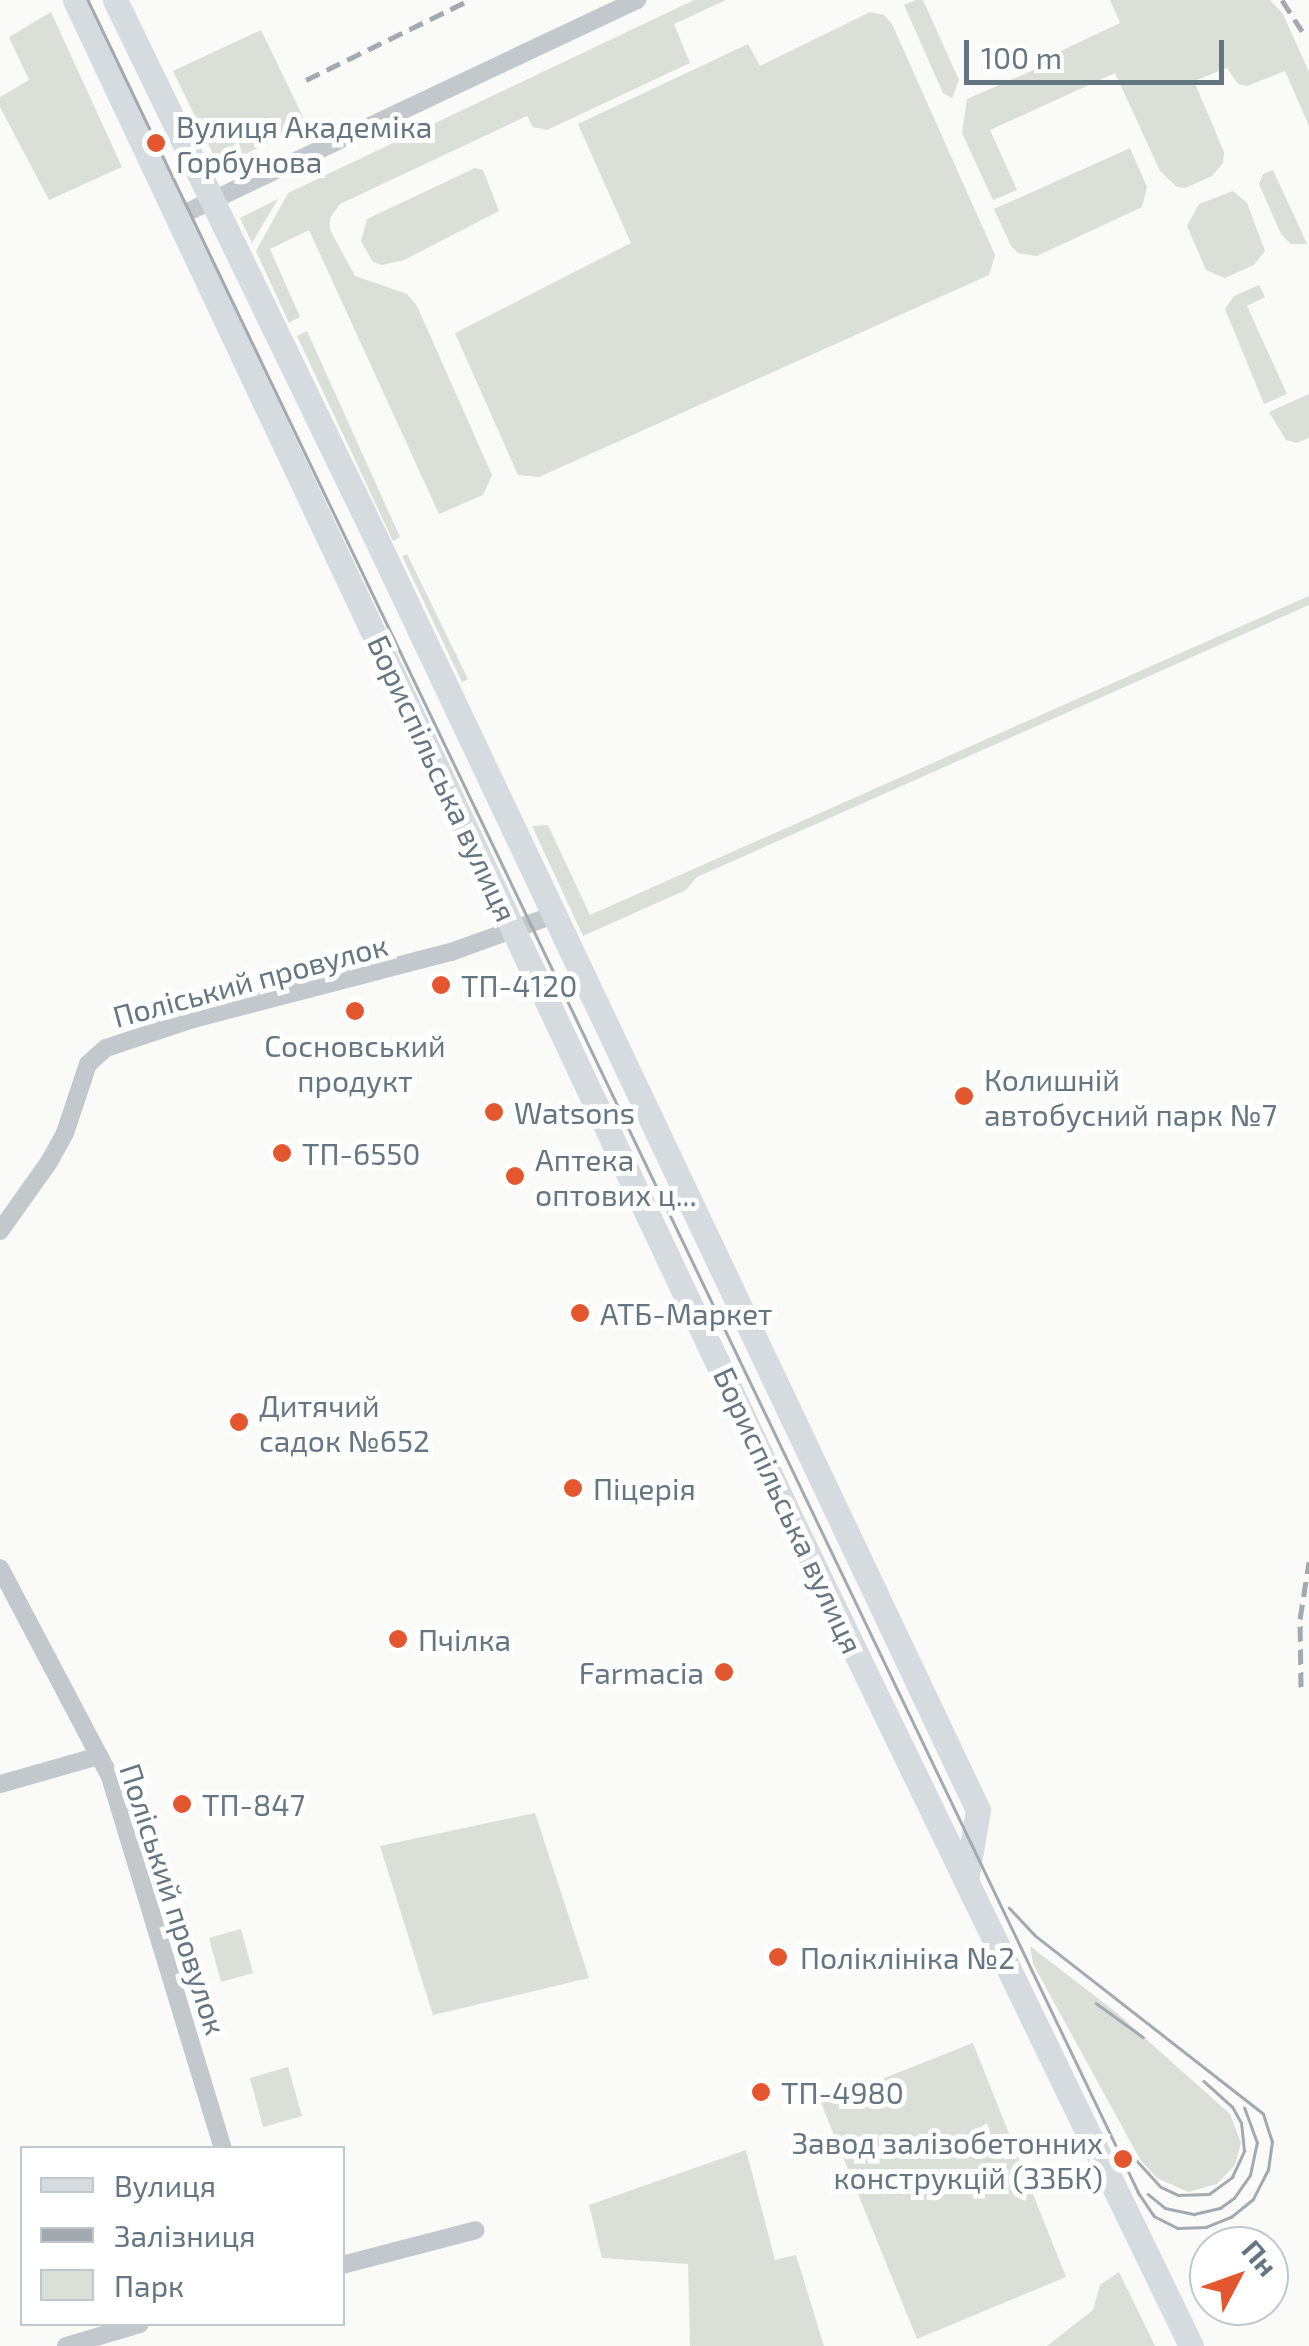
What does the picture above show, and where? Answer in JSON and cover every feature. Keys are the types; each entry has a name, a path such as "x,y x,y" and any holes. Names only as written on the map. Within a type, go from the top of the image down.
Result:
{"main road":[{"name":"Бориспільська вулиця","path":"75,0 966,1880 1191,2346"},
{"name":"Бориспільська вулиця","path":"116,0 978,1810 966,1880"}],"street":[{"path":"177,217 637,0"},
{"name":"Поліський провулок","path":"0,1231 49,1162 65,1133 88,1064 106,1048 193,1019 414,963 554,915"},
{"name":"Поліський провулок","path":"0,1568 99,1756 135,1856 222,2146"},
{"path":"0,1784 99,1756"},
{"path":"345,2264 476,2230"},
{"path":"66,2346 133,2326"}],"green space":[{"path":"694,0 726,0 674,24 690,63 547,130 533,127 527,116 340,204 330,218 330,230 355,276 407,294 417,306 492,475 483,495 439,514 309,230 270,249 300,317 289,323 256,251 288,193"},
{"path":"923,0 959,80 952,98 943,93 904,5"},
{"path":"1110,0 1270,0 1283,14 1309,72 1309,126 1285,71 1247,86 1238,84 1227,68 1194,81 1224,152 1223,163 1212,176 1185,188 1177,187 1160,171 1115,73 990,130 1017,190 993,200 962,133 967,99 1045,65 1048,57 1120,23"},
{"path":"51,12 122,167 49,200 0,107 0,97 29,80 9,37"},
{"path":"870,12 884,15 892,24 995,255 989,275 539,477 518,475 455,333 631,243 578,124 748,44 760,66"},
{"path":"261,30 307,125 226,163 216,160 173,71"},
{"path":"1130,148 1147,187 1142,207 1037,256 1018,253 1011,246 994,209"},
{"path":"475,168 483,170 499,211 404,260 382,265 373,262 361,241 367,219"},
{"path":"1273,170 1307,244 1291,244 1281,234 1259,184 1263,174"},
{"path":"1233,191 1247,203 1265,251 1254,265 1225,278 1206,270 1187,226 1199,204"},
{"path":"278,199 252,243 240,218"},
{"path":"1259,285 1265,297 1247,306 1287,394 1264,404 1225,309 1234,296"},
{"path":"307,331 400,537 393,541 297,336"},
{"path":"1309,394 1309,438 1297,443 1286,440 1269,412"},
{"path":"407,554 468,679 462,682 402,556"},
{"path":"1309,596 1309,605 697,877 686,890 583,936 532,826 548,825 590,915"},
{"path":"535,1813 589,1978 433,2015 380,1846"},
{"path":"241,1929 253,1973 221,1982 209,1938"},
{"path":"1030,1946 1117,2013 1230,2114 1241,2143 1235,2165 1217,2184 1188,2192 1157,2178 1141,2161 1033,1964"},
{"path":"973,2043 1066,2277 917,2339 821,2103"},
{"path":"288,2067 302,2116 263,2127 250,2078"},
{"path":"746,2150 775,2260 796,2255 824,2346 690,2346 688,2264 602,2258 589,2205"},
{"path":"1119,2272 1155,2346 1047,2346 1093,2310 1100,2285"}],"tram line":[{"path":"88,0 1138,2192 1154,2216 1178,2228 1206,2227 1231,2217 1253,2199 1268,2170 1272,2142 1263,2114 1035,1936 1009,1908"},
{"path":"1096,2003 1143,2037"},
{"path":"1129,2152 1161,2187 1178,2195 1209,2194 1232,2177 1244,2151 1241,2123 1232,2107 1204,2082"},
{"path":"1148,2194 1165,2208 1194,2214 1220,2208 1234,2198 1250,2175 1257,2143 1244,2108"}],"railway":[{"path":"306,80 469,0"},
{"path":"1282,0 1302,31"},
{"path":"1301,1687 1300,1619 1309,1562"}],"place":[{"name":"Вулиця Академіка Горбунова","path":"156,143"},
{"name":"ТП-4120","path":"441,985"},
{"name":"Сосновський продукт","path":"355,1011"},
{"name":"Колишній автобусний парк №7","path":"964,1096"},
{"name":"Watsons","path":"494,1112"},
{"name":"ТП-6550","path":"282,1153"},
{"name":"Аптека оптових ц...","path":"515,1176"},
{"name":"АТБ-Маркет","path":"580,1313"},
{"name":"Дитячий садок №652","path":"239,1422"},
{"name":"Піцерія","path":"573,1488"},
{"name":"Пчілка","path":"398,1639"},
{"name":"Farmacia","path":"724,1672"},
{"name":"ТП-847","path":"182,1804"},
{"name":"Поліклініка №2","path":"778,1957"},
{"name":"ТП-4980","path":"761,2092"},
{"name":"Завод залізобетонних конструкцій (ЗЗБК)","path":"1123,2159"}]}
